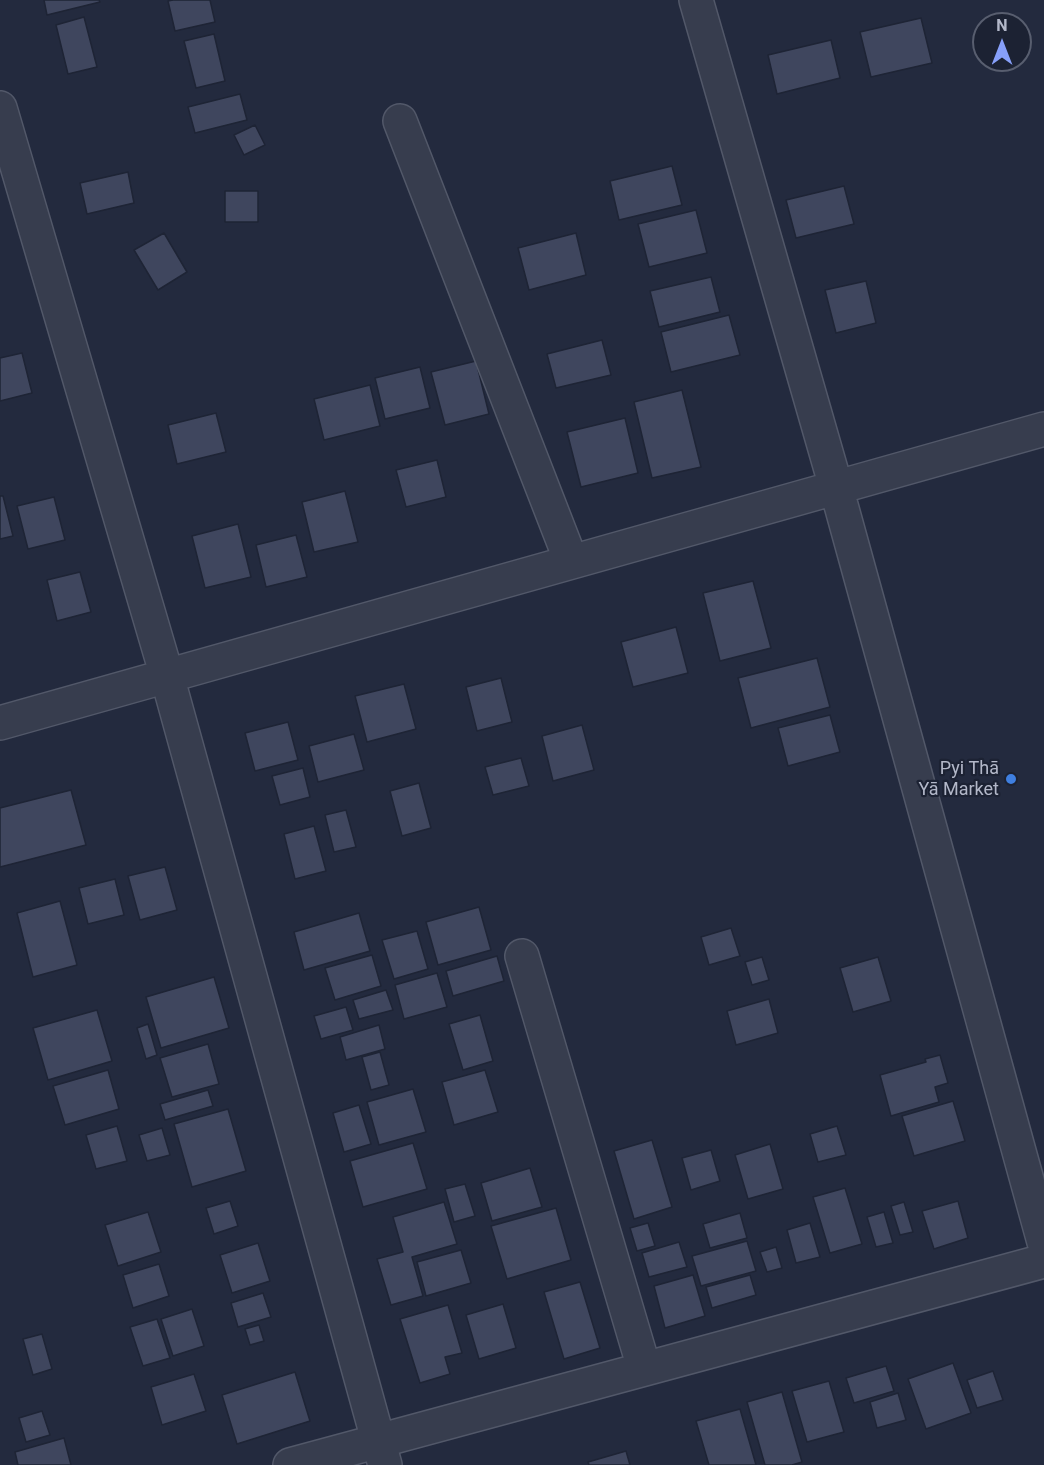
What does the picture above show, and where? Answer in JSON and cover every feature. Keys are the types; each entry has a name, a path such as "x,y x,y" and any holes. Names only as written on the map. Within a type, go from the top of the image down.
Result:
{"street":[{"path":"696,0 836,487 1044,1242"},
{"path":"0,108 167,676 382,1453"},
{"path":"400,122 571,561"},
{"path":"0,723 1044,429"},
{"path":"522,956 644,1368"},
{"path":"290,1465 382,1453 644,1368 1044,1261"}],"building":[{"path":"44,0 99,0 100,2 47,15"},
{"path":"210,0 215,22 175,31 168,1"},
{"path":"84,17 97,67 68,74 56,25"},
{"path":"921,18 932,63 871,77 860,32"},
{"path":"214,34 225,81 196,88 184,41"},
{"path":"831,40 840,78 777,94 768,55"},
{"path":"240,94 247,120 195,133 188,107"},
{"path":"255,125 265,145 244,155 234,135"},
{"path":"672,166 682,205 619,220 610,181"},
{"path":"128,172 134,203 87,214 80,183"},
{"path":"844,186 854,224 796,238 786,200"},
{"path":"225,191 258,191 258,222 225,222"},
{"path":"696,210 707,253 649,267 638,224"},
{"path":"164,233 187,272 158,290 134,250"},
{"path":"576,233 586,275 529,290 518,248"},
{"path":"711,277 720,312 659,327 650,291"},
{"path":"866,281 876,323 836,333 825,290"},
{"path":"729,315 740,355 671,372 661,332"},
{"path":"602,340 611,375 556,388 547,354"},
{"path":"22,353 32,393 0,401 0,358"},
{"path":"476,361 489,414 445,425 431,372"},
{"path":"420,367 430,408 385,419 375,378"},
{"path":"370,385 380,426 324,440 314,399"},
{"path":"682,390 701,467 652,478 634,402"},
{"path":"216,413 226,452 177,464 168,425"},
{"path":"625,418 638,473 581,487 567,432"},
{"path":"437,460 446,497 406,507 396,470"},
{"path":"345,491 358,542 314,552 302,502"},
{"path":"0,496 3,496 13,536 0,539"},
{"path":"54,497 65,540 28,549 17,506"},
{"path":"238,524 251,577 205,588 192,536"},
{"path":"296,535 307,577 266,587 256,545"},
{"path":"80,572 91,612 57,621 47,580"},
{"path":"753,581 771,648 720,661 703,593"},
{"path":"676,627 688,673 633,687 621,642"},
{"path":"817,658 830,707 751,728 738,678"},
{"path":"501,678 512,722 477,731 466,687"},
{"path":"404,684 416,729 367,742 355,696"},
{"path":"830,715 840,752 788,766 778,728"},
{"path":"288,722 298,760 255,771 245,733"},
{"path":"582,725 594,770 553,781 542,736"},
{"path":"354,734 364,770 318,782 309,746"},
{"path":"521,758 529,786 493,795 485,767"},
{"path":"303,768 310,797 280,805 272,776"},
{"path":"419,783 431,828 402,836 390,791"},
{"path":"71,790 86,845 0,867 0,808"},
{"path":"346,810 356,847 334,852 325,815"},
{"path":"314,826 326,871 295,879 284,834"},
{"path":"165,867 177,910 140,920 128,876"},
{"path":"115,879 124,915 88,924 79,888"},
{"path":"60,901 77,965 33,977 17,913"},
{"path":"479,907 491,950 438,965 426,922"},
{"path":"359,913 370,951 304,970 294,932"},
{"path":"731,928 740,956 709,965 701,937"},
{"path":"417,931 428,969 394,979 382,940"},
{"path":"372,955 381,986 335,1000 325,968"},
{"path":"497,956 504,981 453,996 446,971"},
{"path":"762,957 769,980 752,985 745,962"},
{"path":"878,957 891,1001 853,1012 840,968"},
{"path":"437,973 447,1007 404,1019 395,985"},
{"path":"214,977 229,1028 161,1048 146,997"},
{"path":"386,990 393,1010 359,1019 353,1000"},
{"path":"769,999 778,1033 736,1045 727,1011"},
{"path":"346,1007 353,1030 321,1039 314,1016"},
{"path":"97,1010 112,1061 48,1080 33,1028"},
{"path":"480,1015 493,1061 463,1070 449,1024"},
{"path":"148,1024 157,1055 146,1059 137,1028"},
{"path":"379,1025 385,1049 346,1060 340,1037"},
{"path":"208,1044 219,1084 172,1097 160,1058"},
{"path":"380,1052 389,1085 371,1090 362,1057"},
{"path":"940,1055 948,1083 935,1087 939,1102 891,1116 880,1075 926,1062 925,1059"},
{"path":"108,1070 119,1109 65,1125 53,1086"},
{"path":"485,1070 498,1112 454,1125 442,1082"},
{"path":"413,1089 426,1132 379,1145 367,1102"},
{"path":"208,1090 213,1106 165,1120 160,1104"},
{"path":"953,1101 965,1141 914,1156 902,1116"},
{"path":"359,1105 371,1144 344,1152 333,1113"},
{"path":"228,1109 246,1171 192,1187 174,1124"},
{"path":"117,1126 127,1161 96,1169 86,1135"},
{"path":"837,1126 846,1155 818,1162 810,1134"},
{"path":"162,1128 170,1155 147,1161 139,1135"},
{"path":"652,1140 672,1207 634,1219 614,1151"},
{"path":"413,1143 427,1189 363,1207 350,1161"},
{"path":"770,1144 783,1189 748,1199 735,1155"},
{"path":"711,1150 720,1181 691,1190 682,1158"},
{"path":"530,1168 542,1207 492,1221 481,1183"},
{"path":"465,1184 475,1216 454,1222 445,1189"},
{"path":"845,1188 862,1244 830,1253 813,1197"},
{"path":"230,1201 238,1226 214,1234 206,1208"},
{"path":"958,1201 968,1238 934,1249 922,1211"},
{"path":"444,1202 457,1244 412,1257 423,1296 391,1305 377,1259 403,1252 393,1217"},
{"path":"904,1202 913,1232 900,1235 891,1206"},
{"path":"556,1208 571,1260 507,1279 491,1226"},
{"path":"148,1212 161,1252 118,1266 105,1225"},
{"path":"884,1212 893,1243 876,1247 867,1217"},
{"path":"740,1213 747,1238 710,1248 703,1224"},
{"path":"648,1223 655,1246 637,1251 630,1228"},
{"path":"810,1223 820,1257 796,1263 787,1230"},
{"path":"747,1241 756,1271 701,1286 692,1256"},
{"path":"679,1242 687,1267 649,1277 642,1253"},
{"path":"258,1243 270,1281 232,1293 220,1255"},
{"path":"776,1247 782,1268 767,1272 760,1252"},
{"path":"461,1250 471,1283 426,1296 417,1262"},
{"path":"159,1264 169,1296 133,1308 123,1275"},
{"path":"693,1275 705,1316 665,1328 654,1286"},
{"path":"750,1275 756,1295 712,1308 706,1287"},
{"path":"580,1282 600,1348 564,1359 544,1292"},
{"path":"263,1293 271,1317 238,1327 231,1303"},
{"path":"503,1304 516,1348 479,1359 466,1315"},
{"path":"448,1305 462,1353 445,1357 450,1374 420,1383 400,1319"},
{"path":"192,1309 204,1346 173,1356 161,1319"},
{"path":"157,1319 170,1358 143,1366 130,1327"},
{"path":"259,1325 264,1341 250,1345 245,1329"},
{"path":"42,1334 52,1369 33,1375 23,1339"},
{"path":"953,1363 971,1413 926,1429 908,1379"},
{"path":"886,1366 894,1391 854,1403 846,1378"},
{"path":"993,1371 1003,1400 977,1408 967,1380"},
{"path":"295,1372 310,1421 237,1444 222,1395"},
{"path":"194,1374 206,1411 162,1425 151,1387"},
{"path":"829,1381 844,1432 807,1442 792,1391"},
{"path":"782,1392 802,1462 792,1465 765,1465 747,1402"},
{"path":"898,1393 906,1420 877,1428 870,1402"},
{"path":"740,1409 756,1465 709,1465 696,1421"},
{"path":"42,1411 50,1435 26,1442 19,1418"},
{"path":"64,1438 71,1465 18,1465 15,1452"},
{"path":"626,1451 630,1465 589,1465 588,1462"}],"place":[{"name":"Pyi Thā Yā Market","path":"1011,779"}]}
